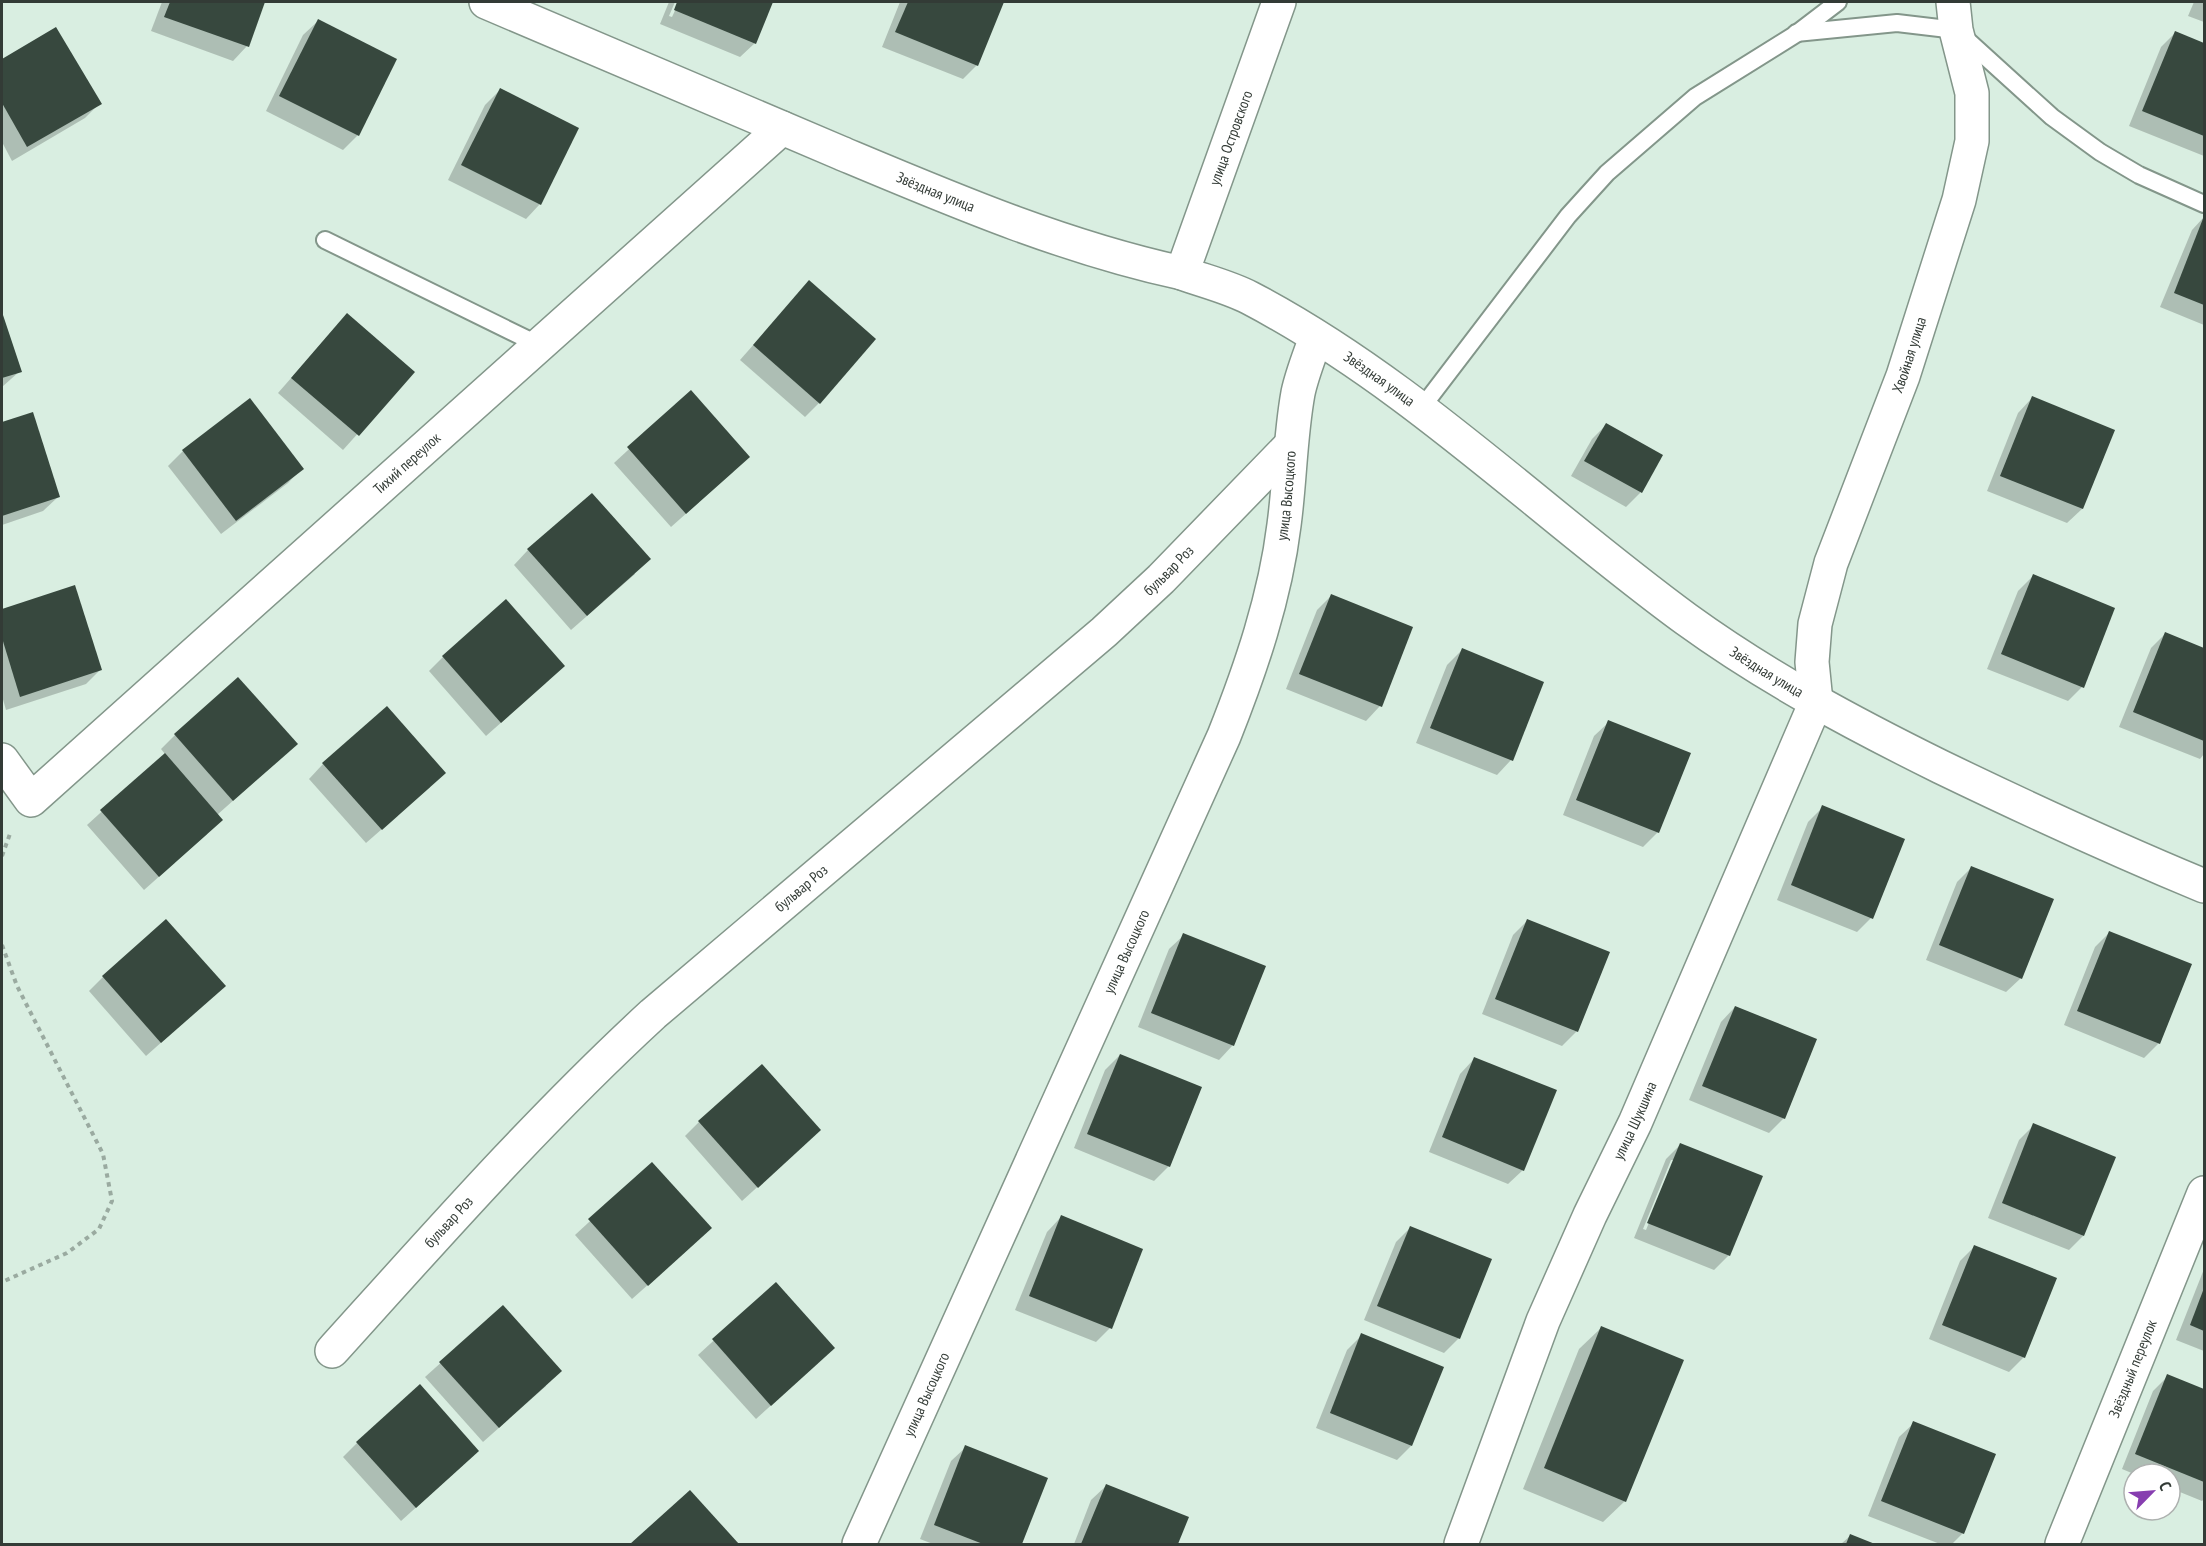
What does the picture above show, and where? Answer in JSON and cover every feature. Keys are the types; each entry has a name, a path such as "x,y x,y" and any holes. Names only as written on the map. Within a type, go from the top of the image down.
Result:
{"street":[{"name":"Звёздная улица","path":"486,2 782,128 1046,236 1118,259 1182,273 1247,296 1316,337 1420,410 1685,618 1753,666 1816,702 2046,818 2205,886"},
{"name":"улица Островского","path":"1182,273 1279,2"},
{"name":"Хвойная улица","path":"1816,702 1812,662 1815,624 1831,563 1903,376 1959,200 1972,141 1971,93 1955,16"},
{"name":"Тихий переулок","path":"2,760 31,800 782,128"},
{"name":"улица Высоцкого","path":"859,1545 1224,736 1250,671 1270,596 1284,526 1290,446 1299,391 1316,337"},
{"name":"бульвар Роз","path":"332,1351 537,1127 594,1069 653,1014 1104,632 1161,579 1290,446"},
{"name":"улица Шукшина","path":"1461,1545 1544,1321 1590,1215 1635,1123 1816,702"},
{"name":"Звёздный переулок","path":"2062,1545 2205,1193"}],"lane":[{"path":"1420,410 1568,216 1607,173 1695,97 1796,33 1838,2"},
{"path":"1796,33 1955,16 2052,117 2100,152 2139,175 2205,204"},
{"path":"325,240 539,345"}],"path":[{"path":"2,945 17,986 103,1154 112,1201 99,1229 67,1254 2,1282"}],"building":[{"path":"170,2 265,2 249,47 164,17"},
{"path":"677,2 773,2 756,44 674,10"},
{"path":"908,2 1004,2 978,66 895,32"},
{"path":"318,19 397,59 359,136 279,96"},
{"path":"56,27 102,104 27,147 2,103 2,59"},
{"path":"2175,31 2204,43 2204,136 2142,111"},
{"path":"500,88 579,128 541,205 461,165"},
{"path":"2204,216 2204,305 2174,293"},
{"path":"809,280 876,339 820,404 753,345"},
{"path":"2,312 22,372 2,378"},
{"path":"347,313 415,372 359,436 291,378"},
{"path":"691,390 750,457 686,514 627,447"},
{"path":"2032,396 2115,430 2083,509 2000,476"},
{"path":"250,398 304,469 236,521 182,450"},
{"path":"33,412 60,497 2,516 2,422"},
{"path":"1606,423 1663,455 1642,493 1584,461"},
{"path":"592,493 651,559 587,616 527,549"},
{"path":"2033,574 2115,608 2084,688 2001,654"},
{"path":"75,585 102,670 20,697 2,638 2,609"},
{"path":"1331,594 1413,627 1382,707 1299,674"},
{"path":"506,599 565,666 501,723 442,656"},
{"path":"2165,632 2204,648 2204,741 2133,712"},
{"path":"1462,648 1544,682 1513,761 1430,728"},
{"path":"238,677 298,744 233,801 174,734"},
{"path":"387,706 446,773 382,830 322,763"},
{"path":"1608,720 1691,753 1659,833 1576,800"},
{"path":"165,753 223,820 159,877 100,810"},
{"path":"1822,805 1905,839 1873,919 1791,885"},
{"path":"1971,866 2054,899 2022,979 1939,945"},
{"path":"166,919 226,986 161,1043 102,976"},
{"path":"1527,919 1610,952 1578,1032 1495,999"},
{"path":"2109,931 2192,964 2160,1044 2077,1011"},
{"path":"1183,933 1266,966 1234,1046 1151,1013"},
{"path":"1735,1006 1817,1039 1785,1119 1702,1086"},
{"path":"1120,1054 1202,1087 1170,1167 1087,1134"},
{"path":"1474,1057 1557,1090 1524,1171 1442,1137"},
{"path":"762,1064 821,1130 758,1188 698,1121"},
{"path":"2033,1123 2116,1157 2084,1236 2002,1203"},
{"path":"1680,1143 1763,1176 1730,1256 1647,1223"},
{"path":"652,1162 712,1228 648,1286 588,1219"},
{"path":"1061,1215 1143,1249 1112,1329 1029,1296"},
{"path":"1410,1226 1492,1259 1460,1339 1377,1306"},
{"path":"1974,1245 2057,1278 2025,1358 1942,1325"},
{"path":"776,1282 835,1348 771,1406 712,1339"},
{"path":"2204,1288 2204,1331 2190,1325"},
{"path":"503,1305 562,1371 499,1428 439,1362"},
{"path":"1601,1326 1684,1360 1626,1502 1544,1468"},
{"path":"1361,1333 1444,1367 1412,1446 1330,1413"},
{"path":"2167,1374 2204,1389 2204,1482 2182,1473 2182,1462 2155,1462 2135,1454"},
{"path":"420,1384 479,1451 416,1508 356,1442"},
{"path":"1913,1421 1996,1454 1964,1534 1881,1501"},
{"path":"965,1445 1048,1478 1022,1544 983,1544 934,1525"},
{"path":"1106,1484 1189,1517 1178,1544 1081,1544"},
{"path":"690,1490 739,1544 630,1544"},
{"path":"1850,1534 1875,1544 1846,1544"}]}
